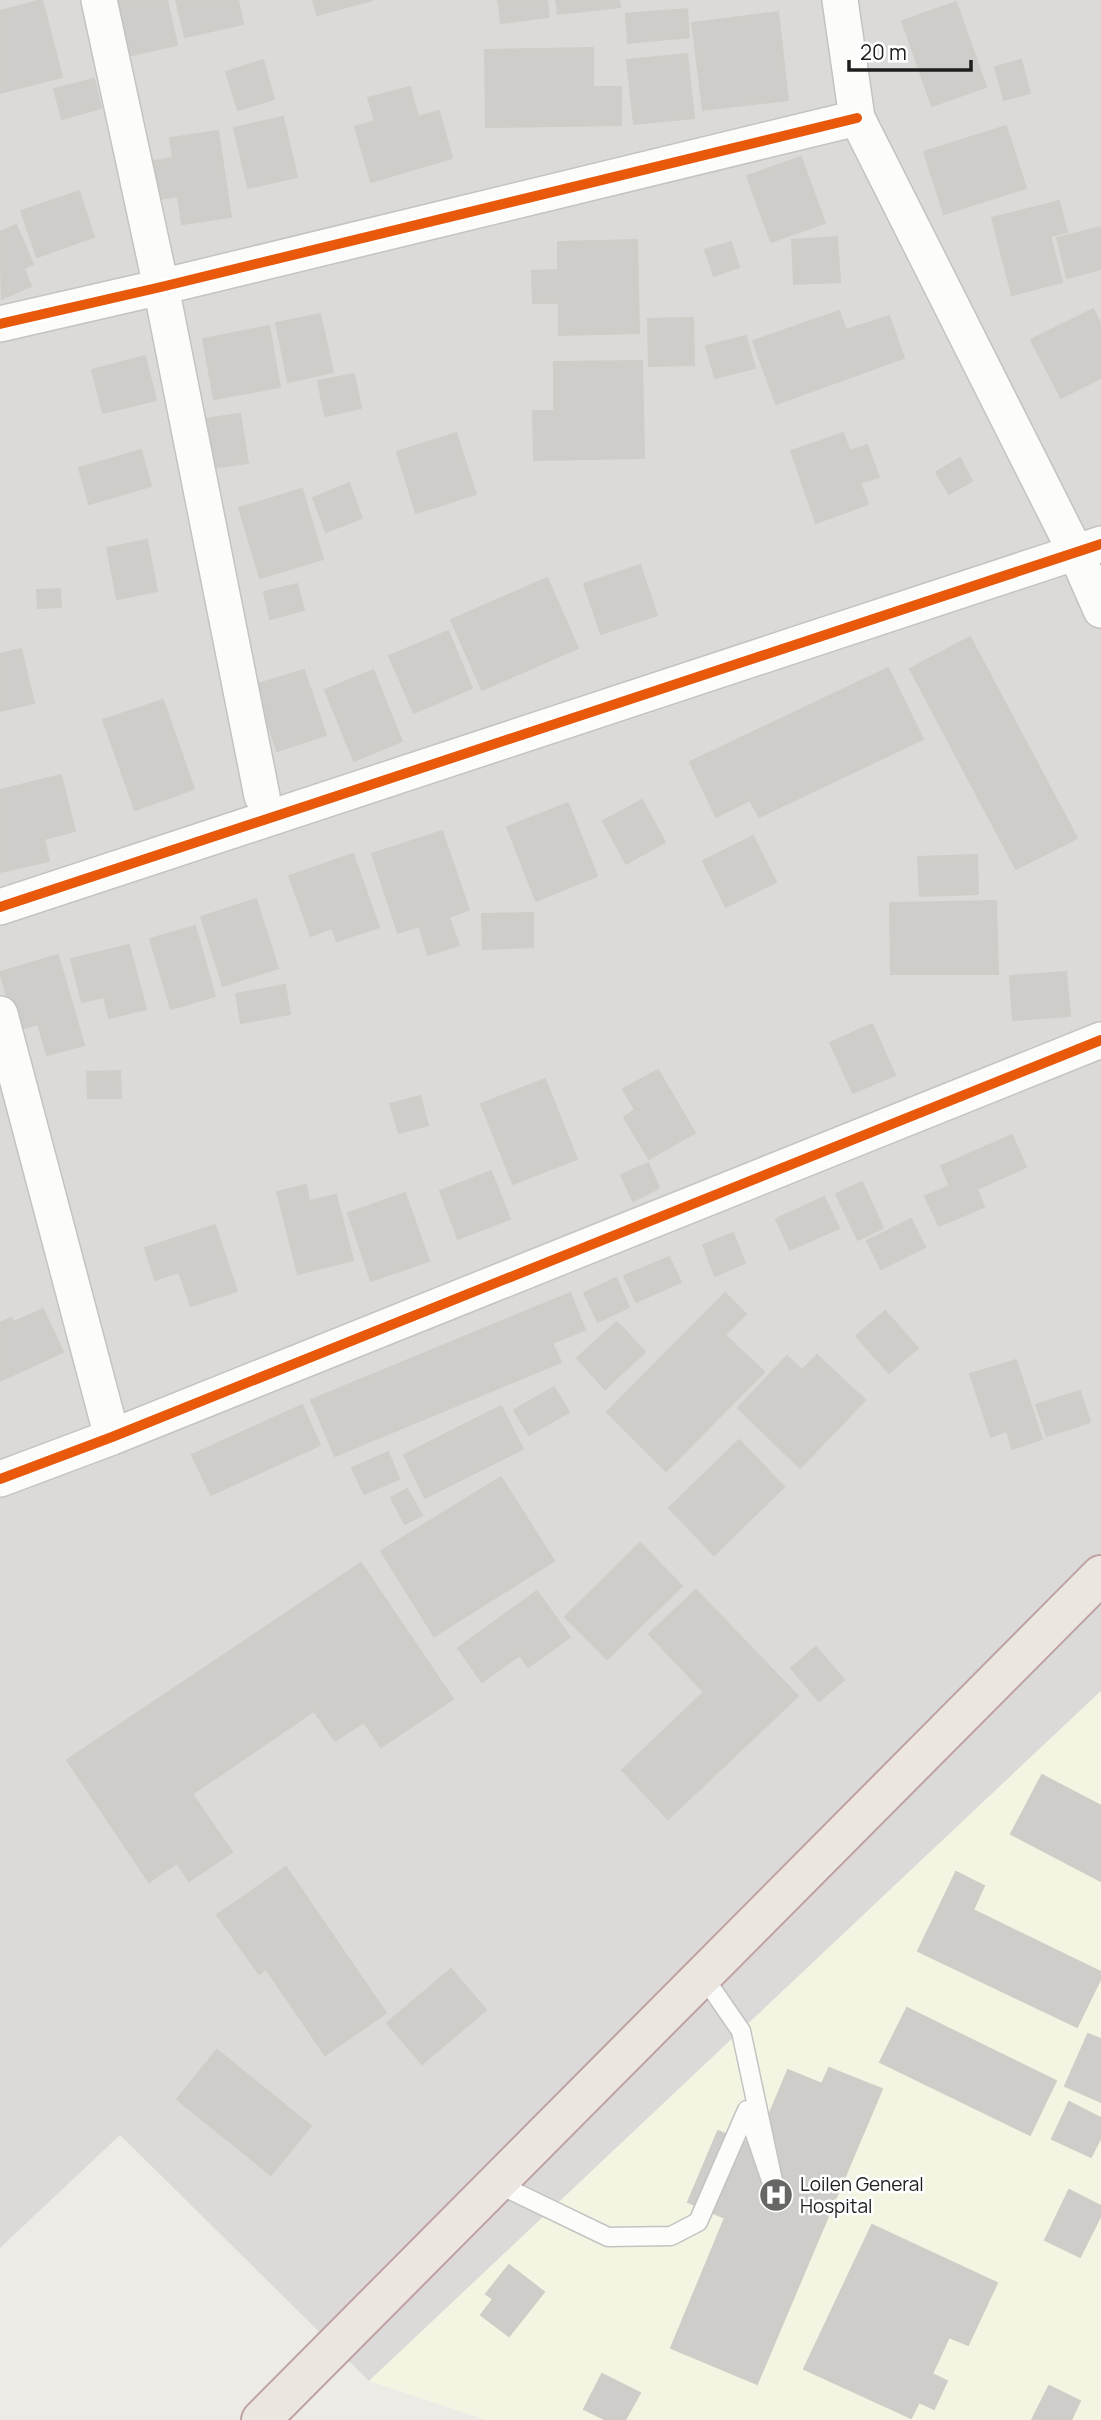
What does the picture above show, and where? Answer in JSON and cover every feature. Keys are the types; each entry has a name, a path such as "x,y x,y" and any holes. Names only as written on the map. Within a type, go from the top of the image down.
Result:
{"highway":[{"path":"261,2420 1101,1575"}],"street":[{"path":"99,0 161,287 262,796"},
{"path":"841,0 857,118 1088,548 1101,610"},
{"path":"0,324 857,118"},
{"path":"0,907 1088,548"},
{"path":"0,1014 112,1437"},
{"path":"0,1479 112,1437 1101,1040"}],"lane":[{"path":"496,2183 608,2237 671,2236 698,2222 747,2110 776,2195 741,2031 703,1976"}],"shaded area":[{"path":"0,0 1101,0 1101,1691 369,2381 120,2135 0,2248"},
{"path":"1101,1691 1101,2420 487,2420 369,2381"}],"building":[{"path":"42,0 62,77 0,93 0,11"},
{"path":"110,0 167,0 177,45 122,57"},
{"path":"176,0 238,0 243,24 185,37"},
{"path":"313,0 373,0 317,15"},
{"path":"498,0 547,0 549,17 501,23"},
{"path":"556,0 619,0 620,7 558,14"},
{"path":"956,2 986,87 932,106 902,21"},
{"path":"687,9 689,37 628,43 626,14"},
{"path":"778,12 788,100 703,110 692,23"},
{"path":"593,48 593,87 621,87 621,125 486,127 485,50"},
{"path":"687,54 694,118 634,124 627,60"},
{"path":"263,60 274,99 238,110 226,72"},
{"path":"1021,60 1030,93 1004,100 995,67"},
{"path":"94,79 101,108 62,119 54,89"},
{"path":"410,87 418,117 439,111 452,158 371,182 355,127 375,121 368,98"},
{"path":"283,117 297,177 248,188 234,128"},
{"path":"1006,126 1026,188 944,214 924,152"},
{"path":"218,131 231,217 182,224 178,196 160,199 154,161 173,158 170,138"},
{"path":"801,157 825,223 771,242 747,176"},
{"path":"79,191 94,237 37,257 21,211"},
{"path":"1059,201 1067,232 1050,236 1062,282 1012,295 992,218"},
{"path":"16,225 33,264 24,268 31,286 2,299 0,232"},
{"path":"1101,227 1101,269 1067,278 1057,238"},
{"path":"837,237 840,282 794,284 792,240"},
{"path":"637,240 639,333 559,335 559,303 533,303 532,271 558,270 558,242"},
{"path":"731,242 739,267 714,276 705,250"},
{"path":"1093,309 1101,325 1101,378 1061,398 1031,340"},
{"path":"839,311 846,330 889,316 904,358 776,404 753,341"},
{"path":"320,314 333,372 288,382 276,323"},
{"path":"693,318 694,365 649,366 648,319"},
{"path":"269,326 280,387 214,399 203,339"},
{"path":"746,336 755,368 715,378 706,346"},
{"path":"145,356 156,400 103,413 92,370"},
{"path":"642,361 644,458 534,460 533,411 554,411 554,362"},
{"path":"354,374 361,408 325,416 318,381"},
{"path":"240,414 248,463 204,469 197,420"},
{"path":"456,433 476,494 416,513 397,452"},
{"path":"843,433 850,451 867,445 879,477 860,483 868,504 816,523 791,451"},
{"path":"141,450 151,486 89,504 79,468"},
{"path":"960,458 972,481 949,494 936,472"},
{"path":"349,483 362,518 326,532 313,498"},
{"path":"302,489 323,559 260,578 239,508"},
{"path":"147,540 157,591 117,599 107,548"},
{"path":"640,565 657,615 601,634 584,584"},
{"path":"547,578 578,648 482,690 451,620"},
{"path":"297,584 304,610 270,619 264,592"},
{"path":"60,589 61,607 38,608 37,590"},
{"path":"448,631 472,688 414,713 389,656"},
{"path":"970,637 1077,838 1016,869 910,669"},
{"path":"21,649 34,703 0,711 0,654"},
{"path":"888,668 923,739 759,817 750,800 716,817 690,762"},
{"path":"304,670 326,735 277,751 255,685"},
{"path":"373,670 402,741 354,761 325,690"},
{"path":"163,700 194,789 135,810 103,720"},
{"path":"61,775 75,831 44,839 49,861 0,872 0,790"},
{"path":"642,800 665,842 626,864 603,821"},
{"path":"568,803 597,876 536,901 507,827"},
{"path":"442,831 469,910 449,917 459,945 428,955 419,926 398,933 372,854"},
{"path":"753,836 776,882 726,907 703,861"},
{"path":"353,854 379,927 337,941 332,928 311,936 289,876"},
{"path":"977,855 978,894 920,896 918,857"},
{"path":"256,899 278,968 223,986 201,917"},
{"path":"996,901 998,974 891,974 890,903"},
{"path":"533,913 533,947 483,949 482,914"},
{"path":"195,926 215,996 171,1009 150,939"},
{"path":"129,945 146,1009 109,1018 104,997 82,1002 71,959"},
{"path":"58,955 84,1045 47,1055 38,1024 17,1030 0,972"},
{"path":"1066,972 1070,1016 1013,1020 1010,976"},
{"path":"285,985 290,1014 241,1023 236,994"},
{"path":"872,1024 895,1075 853,1093 830,1043"},
{"path":"658,1070 695,1133 649,1159 624,1117 635,1110 623,1089"},
{"path":"120,1071 121,1098 88,1098 87,1072"},
{"path":"545,1079 577,1159 513,1184 481,1104"},
{"path":"420,1096 428,1125 399,1133 390,1104"},
{"path":"1012,1135 1026,1167 977,1189 984,1207 939,1226 925,1196 950,1186 941,1166"},
{"path":"648,1163 659,1188 633,1201 621,1175"},
{"path":"491,1171 510,1219 458,1239 440,1191"},
{"path":"862,1182 883,1228 858,1240 836,1194"},
{"path":"306,1185 309,1201 336,1195 353,1260 298,1274 277,1192"},
{"path":"405,1193 429,1261 371,1281 348,1213"},
{"path":"824,1197 839,1228 790,1250 776,1219"},
{"path":"911,1219 925,1247 881,1269 867,1241"},
{"path":"215,1225 237,1291 191,1306 179,1272 155,1280 145,1248"},
{"path":"733,1233 745,1263 715,1276 703,1245"},
{"path":"669,1257 681,1282 636,1302 624,1276"},
{"path":"616,1278 629,1307 598,1322 584,1293"},
{"path":"570,1293 585,1330 552,1343 561,1362 335,1456 311,1400"},
{"path":"725,1293 746,1314 725,1335 764,1372 666,1471 607,1412"},
{"path":"43,1309 63,1352 0,1381 0,1323 11,1318 14,1322"},
{"path":"885,1311 918,1348 889,1373 856,1336"},
{"path":"617,1322 645,1352 605,1389 577,1358"},
{"path":"817,1355 865,1400 800,1468 738,1408 787,1356 802,1370"},
{"path":"1016,1360 1042,1439 1012,1449 1007,1431 991,1437 970,1374"},
{"path":"554,1387 569,1412 529,1435 514,1410"},
{"path":"1080,1391 1090,1422 1047,1436 1036,1405"},
{"path":"302,1405 320,1445 211,1495 192,1455"},
{"path":"501,1406 523,1449 425,1498 404,1455"},
{"path":"739,1440 784,1487 714,1555 669,1508"},
{"path":"388,1452 399,1479 364,1494 352,1468"},
{"path":"501,1477 554,1561 434,1636 381,1551"},
{"path":"407,1489 422,1515 405,1524 391,1498"},
{"path":"640,1543 682,1586 607,1659 565,1617"},
{"path":"361,1563 453,1699 381,1747 364,1722 335,1741 314,1711 192,1794 232,1852 189,1881 177,1863 149,1882 67,1760"},
{"path":"696,1590 798,1696 668,1819 622,1770 704,1692 649,1634"},
{"path":"537,1591 570,1637 528,1667 520,1655 482,1682 458,1648"},
{"path":"816,1647 844,1680 819,1701 791,1668"},
{"path":"1042,1775 1101,1806 1101,1881 1011,1834"},
{"path":"286,1867 386,2013 325,2055 266,1969 259,1974 217,1915"},
{"path":"956,1872 984,1886 973,1910 1101,1972 1101,1978 1077,2027 918,1951"},
{"path":"451,1969 486,2010 422,2064 387,2023"},
{"path":"907,2008 1056,2081 1030,2135 880,2062"},
{"path":"1088,2034 1101,2039 1101,2102 1065,2086"},
{"path":"217,2050 311,2126 271,2175 177,2099"},
{"path":"829,2068 882,2089 757,2384 671,2348 725,2218 688,2202 718,2131 756,2146 788,2070 822,2084"},
{"path":"1069,2102 1101,2118 1101,2137 1091,2157 1052,2139"},
{"path":"1069,2190 1101,2206 1101,2215 1080,2257 1045,2240"},
{"path":"872,2225 997,2283 968,2345 949,2337 932,2374 947,2381 934,2409 919,2402 911,2418 804,2369"},
{"path":"509,2265 544,2292 509,2336 481,2315 493,2299 486,2294"},
{"path":"602,2374 640,2393 625,2420 606,2420 584,2409"},
{"path":"1049,2386 1080,2401 1071,2420 1032,2420"}],"cycle path":[{"path":"0,324 857,118"},
{"path":"0,907 1101,544"},
{"path":"0,1479 112,1437 1101,1040"}],"place":[{"name":"Loilen General Hospital","path":"776,2195"}]}
